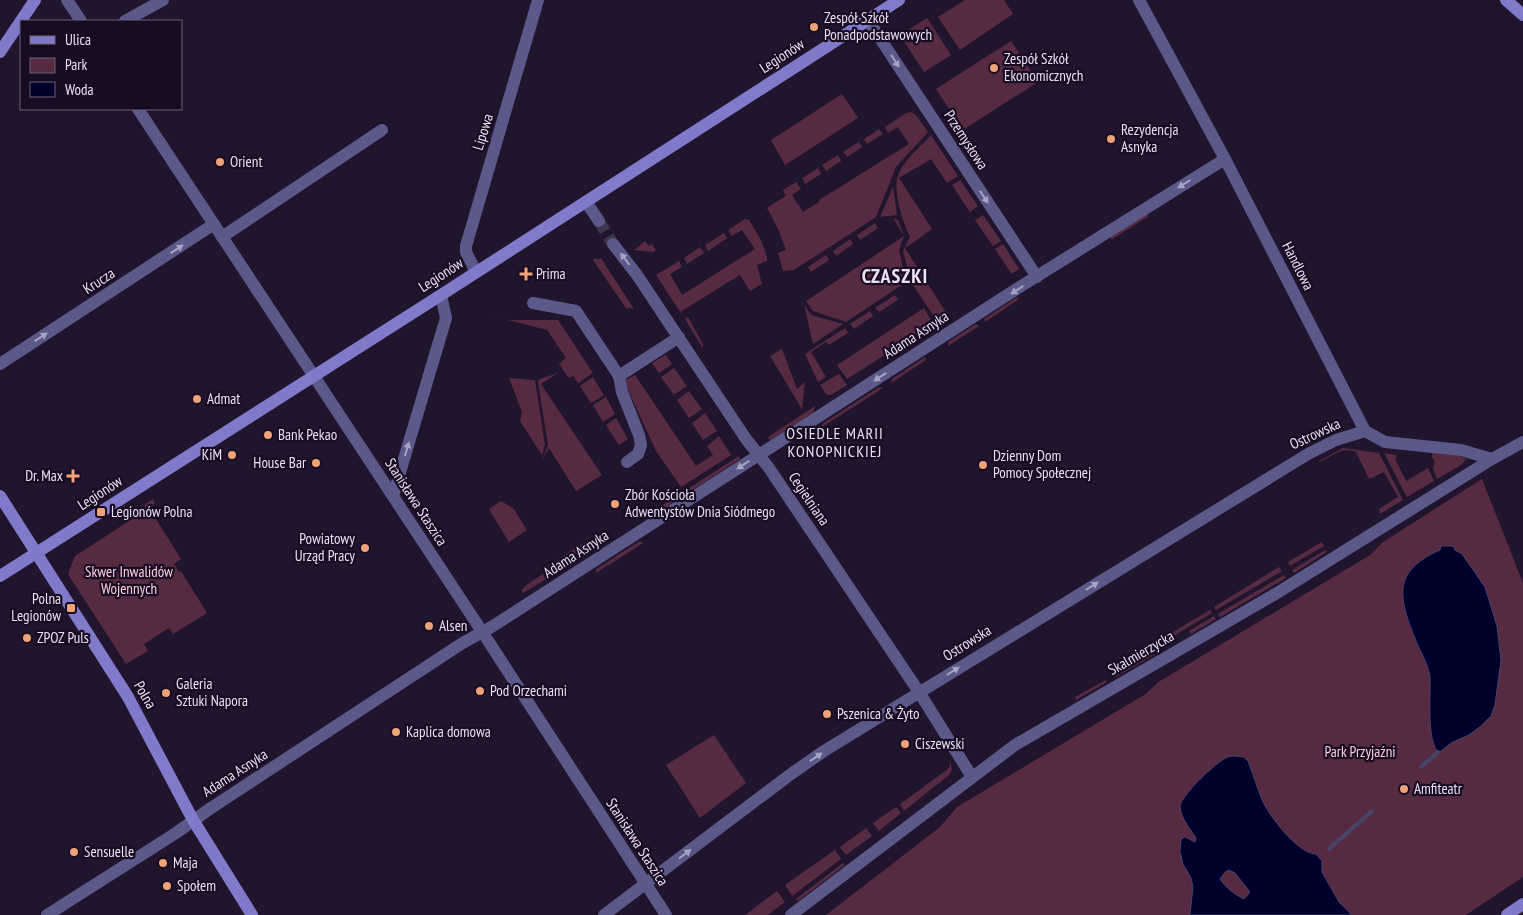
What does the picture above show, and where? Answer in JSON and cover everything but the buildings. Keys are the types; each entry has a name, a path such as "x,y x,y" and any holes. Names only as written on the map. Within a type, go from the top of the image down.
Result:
{"street":[{"path":"22,20 35,0"},
{"path":"67,0 80,20"},
{"path":"127,20 163,0"},
{"name":"Lipowa","path":"476,272 466,252 466,246 538,0"},
{"name":"Legionów","path":"0,576 899,0"},
{"name":"Handlowa","path":"1139,0 1225,159 1365,431"},
{"path":"1506,0 1523,15"},
{"name":"Przemysłowa","path":"868,20 1037,277"},
{"path":"0,52 20,22"},
{"name":"Stanisława Staszica","path":"139,110 666,915"},
{"path":"222,237 382,130"},
{"name":"Adama Asnyka","path":"47,915 461,644 483,633 1037,277 1225,159"},
{"path":"586,202 599,221"},
{"name":"Krucza","path":"0,364 214,224"},
{"name":"Cegielniana","path":"614,244 637,274 746,439 769,468 919,692 972,777"},
{"path":"393,496 446,318 441,295"},
{"path":"533,303 576,311 620,376 622,392 639,434 641,445 638,454 627,462"},
{"path":"620,376 679,338"},
{"path":"1365,431 1385,442 1461,450 1492,459"},
{"name":"Ostrowska","path":"604,915 807,763 919,692 1308,454 1336,440 1365,431"},
{"name":"Skalmierzycka","path":"791,915 1015,745 1277,593 1492,459 1523,442"},
{"name":"Polna","path":"0,496 128,697 193,820 252,915"},
{"path":"1507,915 1523,904"}],"green space":[{"path":"965,0 1004,0 1013,14 960,50 938,17"},
{"path":"927,18 951,55 924,72 900,35"},
{"path":"1011,41 1038,82 963,130 936,89"},
{"path":"842,94 858,118 785,165 771,140"},
{"path":"911,112 916,115 928,132 896,167 876,217 794,270 783,271 778,253 786,250 767,208 786,196 783,190 796,182 801,189 792,195 803,212 909,144 898,127 888,133 885,127 906,113"},
{"path":"879,129 883,134 867,144 864,139"},
{"path":"931,135 958,176 947,183 931,159 899,178 932,229 905,248 947,314 937,321 911,282 903,251 910,237 898,202 897,192 898,174 902,167"},
{"path":"859,142 862,147 847,157 843,152"},
{"path":"838,155 841,161 826,171 822,165"},
{"path":"818,168 821,174 805,184 802,178"},
{"path":"960,180 978,206 970,212 952,185"},
{"path":"893,187 897,215 880,217"},
{"path":"1146,214 1149,216 1111,240 1111,237"},
{"path":"983,215 1001,241 993,246 975,220"},
{"path":"893,218 898,220 904,236"},
{"path":"745,219 749,220 761,240 767,257 767,261 757,265 762,284 750,291 740,275 680,312 656,275 679,261 682,267 670,274 682,295 755,249 742,230 732,236 728,230"},
{"path":"875,223 878,228 860,240 857,235"},
{"path":"724,233 727,238 708,251 705,245"},
{"path":"904,236 899,250 906,282 846,322 813,311 806,301"},
{"path":"850,239 853,244 836,256 833,251"},
{"path":"645,241 649,246 652,244 656,250 653,252 634,250"},
{"path":"1003,244 1019,269 1012,274 995,249"},
{"path":"700,247 704,253 687,264 684,258"},
{"path":"826,255 829,260 811,272 808,267"},
{"path":"596,258 597,260 601,258 634,309 626,308 593,260"},
{"path":"895,295 898,300 879,312 875,308"},
{"path":"1017,297 1019,299 985,322 984,319"},
{"path":"804,304 811,315 843,324 813,344"},
{"path":"924,308 933,324 847,379 837,365"},
{"path":"870,311 873,316 854,329 850,324"},
{"path":"492,316 509,320 558,320 593,373 578,383 573,376 569,378 559,364 566,358 547,330"},
{"path":"688,317 704,346 702,347 685,319"},
{"path":"976,324 979,326 948,346 948,342"},
{"path":"845,328 848,333 829,345 826,342 811,352 826,377 818,382 805,354"},
{"path":"782,349 797,389 805,382 802,409 770,356"},
{"path":"666,355 672,364 659,373 652,363"},
{"path":"925,357 926,360 891,383 892,379"},
{"path":"674,368 687,386 674,395 661,377"},
{"path":"558,373 541,384 602,475 576,491 549,448 542,460 548,445 538,382 540,379"},
{"path":"839,374 847,385 831,395 827,395 820,385"},
{"path":"635,375 696,466 713,455 707,446 719,436 731,455 681,487 656,451 624,381"},
{"path":"593,377 604,395 591,403 580,386"},
{"path":"509,378 535,380 545,445 542,455 520,421 522,412"},
{"path":"879,387 883,388 822,427 822,424"},
{"path":"689,391 702,409 689,418 677,400"},
{"path":"606,397 615,414 603,422 593,405"},
{"path":"815,406 813,413 770,440 768,437"},
{"path":"705,413 717,431 703,440 692,423"},
{"path":"616,418 628,439 619,445 606,425"},
{"path":"1343,448 1379,453 1403,500 1380,514 1379,509 1398,497 1384,472 1369,479 1356,452 1346,450 1319,461"},
{"path":"1384,453 1396,455 1396,461 1406,481 1428,468 1434,481 1407,497"},
{"path":"1432,453 1460,456 1466,459 1461,465 1437,479 1433,468 1435,460 1432,458"},
{"path":"739,456 740,459 663,509 661,506"},
{"name":"Park Przyjaźni","path":"1482,479 1523,583 1523,877 1466,915 826,915 940,827 957,807 1144,695 1160,681 1370,555 1383,542"},
{"name":"Skwer Inwalidów Wojennych","path":"153,499 155,503 149,508 181,559 174,564 179,572 181,571 207,613 173,634 169,628 144,644 148,651 126,664 68,574 75,556 143,512 145,504"},
{"path":"501,501 513,508 527,530 509,542 489,509"},
{"path":"640,541 643,543 596,573 596,569"},
{"path":"585,542 588,546 550,570 547,567"},
{"path":"1322,542 1324,546 1290,566 1288,562"},
{"path":"1325,550 1327,552 1294,573 1292,570"},
{"path":"1279,567 1282,571 1216,610 1214,607"},
{"path":"543,574 546,579 523,593 522,590 525,586"},
{"path":"1284,575 1286,578 1220,617 1218,614"},
{"path":"1210,610 1212,613 1170,638 1168,635"},
{"path":"1214,616 1216,619 1191,634 1189,631"},
{"path":"1153,652 1154,655 1114,678 1113,676"},
{"path":"1106,680 1107,682 1076,700 1075,697"},
{"path":"714,735 746,783 700,818 666,765"},
{"path":"950,761 952,769 949,775 904,811 900,804 947,770 950,766"},
{"path":"896,807 901,813 879,831 873,823"},
{"path":"866,828 872,836 846,855 840,847"},
{"path":"835,850 841,859 792,896 785,885"},
{"path":"843,863 845,865 798,901 796,899"},
{"path":"777,891 785,902 768,915 745,915"}],"water":[{"path":"1441,546 1453,546 1455,550 1462,554 1485,587 1497,626 1501,660 1495,705 1491,716 1469,735 1451,743 1439,753 1432,739 1430,678 1406,615 1403,590 1406,577 1413,567 1429,555 1440,550"},
{"path":"1235,756 1244,757 1248,761 1264,804 1276,823 1292,840 1309,852 1316,854 1322,861 1322,872 1339,902 1352,915 1190,915 1193,887 1180,852 1181,839 1185,837 1195,842 1196,838 1184,819 1180,807 1192,787 1208,772 1223,760","holes":["1229,870 1235,873 1250,892 1244,899 1230,890 1220,879"]}],"waterway":[{"path":"1421,767 1438,752"},
{"path":"1329,849 1372,811"}],"tunnel":[{"path":"599,221 613,244"}],"place":[{"name":"Zespół Szkół Ponadpodstawowych","path":"814,27"},
{"name":"Zespół Szkół Ekonomicznych","path":"994,68"},
{"name":"Rezydencja Asnyka","path":"1111,139"},
{"name":"Orient","path":"220,162"},
{"name":"Prima","path":"526,274"},
{"name":"Admat","path":"197,399"},
{"name":"Bank Pekao","path":"268,435"},
{"name":"KiM","path":"232,455"},
{"name":"House Bar","path":"316,463"},
{"name":"Dzienny Dom Pomocy Społecznej","path":"983,465"},
{"name":"Dr. Max","path":"73,476"},
{"name":"Zbór Kościoła Adwentystów Dnia Siódmego","path":"615,504"},
{"name":"Legionów Polna","path":"101,512"},
{"name":"Powiatowy Urząd Pracy","path":"365,548"},
{"name":"Polna Legionów","path":"71,608"},
{"name":"Alsen","path":"429,626"},
{"name":"ZPOZ Puls","path":"27,638"},
{"name":"Pod Orzechami","path":"480,691"},
{"name":"Galeria Sztuki Napora","path":"166,693"},
{"name":"Pszenica & Żyto","path":"827,714"},
{"name":"Kaplica domowa","path":"396,732"},
{"name":"Ciszewski","path":"905,744"},
{"name":"Amfiteatr","path":"1404,789"},
{"name":"Sensuelle","path":"74,852"},
{"name":"Maja","path":"163,863"},
{"name":"Społem","path":"167,886"}],"district":[{"name":"CZASZKI","path":"895,276"},
{"name":"OSIEDLE MARII KONOPNICKIEJ","path":"835,442"}]}
